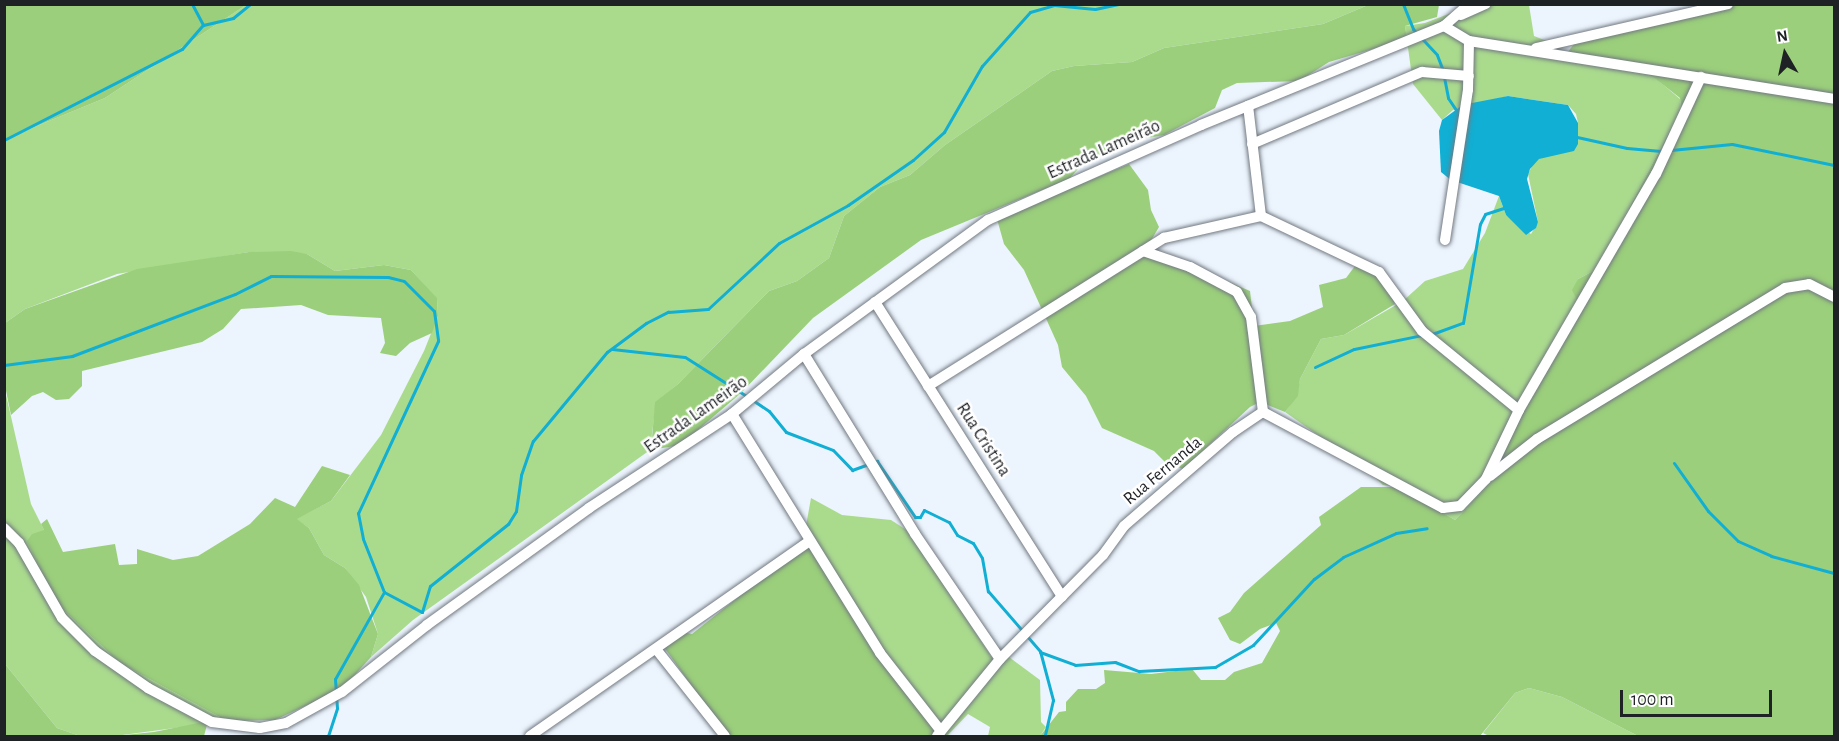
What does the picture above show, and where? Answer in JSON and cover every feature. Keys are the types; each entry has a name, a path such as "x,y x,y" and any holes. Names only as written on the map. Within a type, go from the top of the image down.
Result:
{"street":[{"name":"Estrada Lameirão","path":"4,528 19,543 62,618 95,651 148,688 212,722 260,728 286,723 334,697 427,625 589,508 732,414 804,354 988,220 1248,106 1448,23 1469,4"},
{"path":"1486,4 1448,23 1469,42 1834,99"},
{"path":"1530,50 1728,4"},
{"path":"1445,240 1469,76 1469,42"},
{"path":"1252,144 1422,72 1469,76"},
{"path":"1486,479 1519,410 1656,174 1701,77"},
{"path":"1248,106 1261,216"},
{"path":"928,386 1143,251 1180,232 1261,216 1379,272 1422,331 1519,410"},
{"path":"1143,251 1190,267 1241,297 1251,317 1263,412 1443,508 1456,509 1486,479 1537,439 1785,288 1809,284 1834,297"},
{"name":"Rua Cristina","path":"875,302 1062,597"},
{"path":"804,354 915,534 1000,659"},
{"name":"Rua Fernanda","path":"939,734 1000,659 1062,597 1124,526 1233,432 1263,412"},
{"path":"732,414 808,542 893,672 939,734"},
{"path":"530,736 808,542"},
{"path":"656,649 725,736"}],"green space":[{"path":"5,4 246,5 105,98 5,139"},
{"path":"246,5 1368,5 1323,24 1164,48 1132,62 1074,66 1052,71 945,145 910,175 880,187 844,216 829,258 797,281 769,291 678,384 656,402 650,450 413,620 371,657 378,634 366,597 345,568 324,555 309,528 296,519 331,501 381,435 424,351 438,316 437,299 411,270 384,265 335,271 307,254 249,252 117,274 25,309 5,323 5,139 105,98"},
{"path":"1368,5 1439,5 1437,17 1405,26 1407,39 1329,62 1299,81 1237,83 1222,90 1215,108 1164,135 1136,140 1085,161 1069,179 921,240 813,318 741,393 680,445 651,450 655,402 678,384 769,291 797,281 829,258 844,216 880,187 910,175 945,145 1052,71 1074,66 1132,62 1164,48 1323,24"},
{"path":"1472,5 1529,5 1534,36 1552,43 1582,63 1638,69 1652,75 1680,99 1681,109 1597,269 1578,279 1576,296 1581,308 1503,447 1506,468 1455,520 1400,487 1383,485 1365,468 1285,412 1297,396 1300,379 1321,339 1344,335 1403,301 1425,281 1463,269 1485,233 1499,196 1506,215 1531,234 1538,222 1528,174 1533,164 1578,123 1576,114 1568,105 1508,96 1453,110 1442,120 1413,84 1405,26 1425,23"},
{"path":"1709,5 1834,5 1834,736 1638,736 1562,697 1529,688 1515,693 1480,736 1040,736 1059,712 1066,711 1066,702 1078,689 1096,689 1105,683 1104,670 1151,674 1192,669 1201,680 1225,680 1234,672 1262,663 1280,631 1276,623 1260,629 1240,644 1230,640 1218,618 1230,612 1244,593 1321,525 1319,517 1361,487 1400,487 1455,520 1506,467 1500,460 1503,447 1581,308 1572,290 1578,279 1597,269 1681,109 1680,98 1652,76 1567,53 1574,44"},
{"path":"1129,164 1148,190 1151,210 1159,227 1147,247 1250,291 1254,326 1290,321 1323,307 1319,285 1346,278 1361,258 1382,272 1395,304 1344,335 1321,339 1300,379 1298,396 1285,412 1260,402 1250,407 1183,469 1165,462 1154,451 1102,428 1086,396 1062,367 1058,345 1024,270 1004,244 997,219"},
{"path":"291,251 307,254 335,271 384,265 411,270 437,298 438,316 432,333 410,343 396,356 380,353 385,343 381,318 328,315 301,305 241,309 223,329 202,342 82,371 82,386 69,399 56,400 43,392 32,396 11,415 5,386 5,323 25,309 137,269 249,252"},
{"path":"4,386 31,504 44,530 57,604 120,663 227,721 115,736 80,736 57,728 5,664"},
{"path":"322,466 350,475 331,501 297,519 309,528 324,555 345,568 359,585 378,634 371,657 342,689 275,720 227,721 120,663 57,604 27,541 32,534 44,530 41,524 47,519 63,552 115,544 119,565 137,564 137,549 173,560 198,556 250,524 275,498 295,507"},
{"path":"811,498 842,515 891,520 908,531 997,665 1009,657 1040,680 1041,722 1046,727 1040,736 988,736 990,727 968,714 947,736 941,736 804,537"},
{"path":"804,537 941,736 727,736 659,640 678,631 692,634 802,546"},
{"path":"5,664 57,728 80,736 5,736"},
{"path":"1529,688 1562,697 1638,736 1489,736 1483,733 1515,693"},
{"path":"208,721 204,736 115,736 154,732"}],"water":[{"path":"1508,96 1568,105 1578,123 1578,144 1574,151 1539,159 1530,169 1527,179 1538,222 1536,228 1526,235 1506,215 1499,196 1457,182 1467,104"},
{"path":"1464,104 1452,181 1441,172 1439,131 1442,120"}],"waterway":[{"path":"192,4 203,25"},
{"path":"4,140 182,49 203,25 233,18 250,4"},
{"path":"4,365 72,356 235,294 271,276 388,277 404,281 434,311 438,341 358,513 363,539 384,592 422,612 430,586 508,524 516,511 521,475 533,441 607,352 646,323 668,312 708,309 779,243 848,205 913,160 944,132 982,66 1030,12 1054,5 1095,9 1118,4"},
{"path":"1403,4 1413,29 1437,55 1443,71"},
{"path":"1444,77 1448,98 1456,110"},
{"path":"1577,137 1627,148 1664,151"},
{"path":"1671,150 1732,144 1834,165"},
{"path":"1432,334 1463,323 1480,224 1485,214 1506,207"},
{"path":"1315,367 1354,349 1422,335"},
{"path":"612,349 685,357 748,397"},
{"path":"754,401 769,411 786,432 833,450 852,470 877,461 915,517 920,517 924,510 949,522 957,535 973,543 982,558 988,591 1040,651 1053,700 1045,736"},
{"path":"1674,463 1708,511 1738,541 1771,556 1834,573"},
{"path":"1040,652 1075,665 1115,662 1139,671 1215,667 1253,645 1314,579 1343,557 1396,533 1427,528"},
{"path":"328,736 337,708 335,679 384,592"}]}
